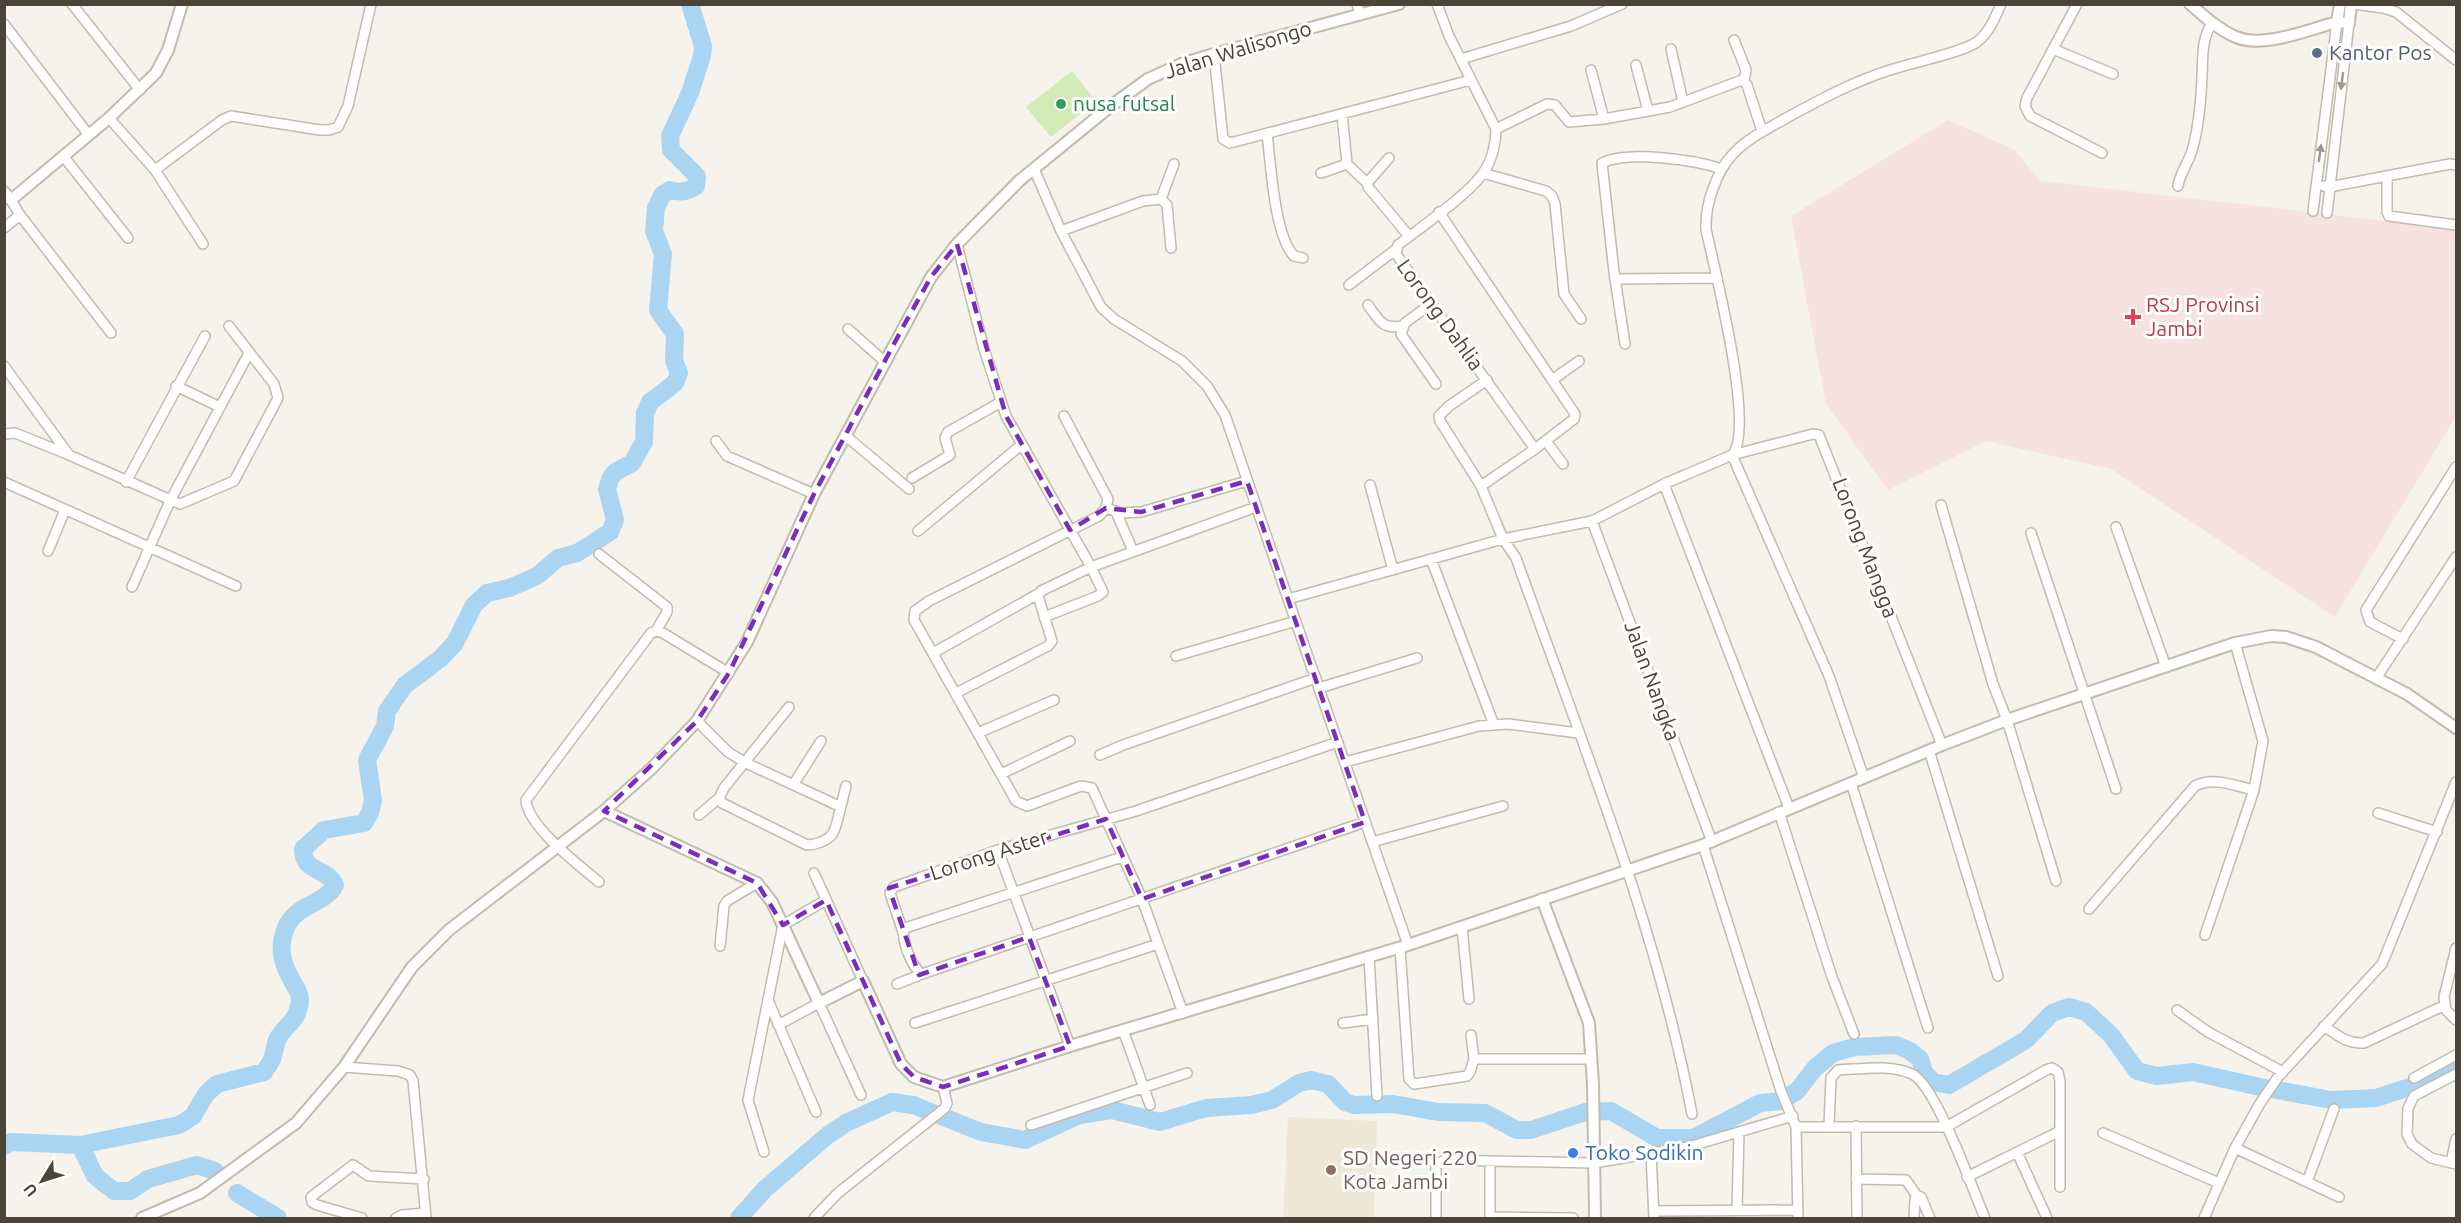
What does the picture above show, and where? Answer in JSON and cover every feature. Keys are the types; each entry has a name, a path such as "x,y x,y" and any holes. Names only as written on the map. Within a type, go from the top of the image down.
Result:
{"street":[{"path":"72,4 140,90"},
{"path":"111,333 20,215 8,196 64,157 140,90 163,63 182,4"},
{"path":"155,170 222,120 231,116 320,130 338,127 348,106 371,4"},
{"name":"Jalan Walisongo","path":"142,1218 200,1193 296,1124 344,1067 412,967 425,952 467,915 604,811 661,760 698,722 729,674 773,588 814,494 931,277 957,244 1034,169 1112,105 1148,79 1181,64 1358,10 1398,4"},
{"path":"1437,4 1496,129 1551,104 1569,122 1604,119 1683,102 1733,82 1744,81"},
{"path":"1461,59 1571,26 1622,4"},
{"path":"1288,599 1503,539 1592,521 1664,484 1732,455 1738,446 1739,398 1706,230 1706,216 1722,169 1734,153 1762,131 1854,83 1974,44 1990,27 2001,4"},
{"path":"2077,4 2027,98 2026,112 2102,153"},
{"path":"2190,4 2212,23 2235,37 2261,41 2337,22 2349,23"},
{"path":"2313,211 2340,4"},
{"path":"2327,213 2352,4 2396,12 2457,60"},
{"path":"2178,186 2180,174 2193,148 2203,50 2207,30 2212,23"},
{"path":"4,24 88,134"},
{"path":"1734,40 1746,70 1744,81 1762,131"},
{"path":"2053,49 2113,74"},
{"path":"1671,50 1683,102"},
{"path":"1214,54 1225,142 1230,143 1471,80"},
{"path":"1636,65 1648,111"},
{"path":"1592,70 1604,119"},
{"path":"1342,114 1347,164 1368,184 1382,206 1409,236"},
{"path":"110,118 155,170 203,244"},
{"name":"Lorong Dahlia","path":"1496,129 1494,147 1483,173 1395,250 1398,258 1535,449"},
{"path":"1267,134 1278,214 1287,247 1294,256 1303,258"},
{"path":"64,157 128,238"},
{"path":"1368,184 1389,158"},
{"path":"1625,344 1615,279 1602,170 1603,162 1625,158 1687,159 1722,169"},
{"path":"1161,199 1174,164"},
{"path":"1321,173 1347,164"},
{"path":"2316,184 2329,187 2450,164 2457,165"},
{"path":"1034,169 1096,300 1107,314 1182,361 1207,386 1225,414 1372,842 1404,946 1409,1079 1414,1084 1420,1084 1463,1077 1470,1072 1474,1059 1471,1035"},
{"path":"1483,173 1546,191 1552,196 1555,204 1564,294 1581,319"},
{"path":"2387,176 2389,216 2457,225"},
{"path":"1062,231 1143,201 1161,199"},
{"path":"1161,199 1167,205 1171,248"},
{"path":"1438,212 1573,410 1575,417 1546,441 1481,486"},
{"path":"4,228 20,215"},
{"path":"957,244 981,339 1001,402 1022,445 1091,567 1102,594 1044,617"},
{"path":"1349,285 1395,250"},
{"path":"1615,279 1716,278"},
{"path":"1368,305 1383,324 1392,328 1403,326 1432,303"},
{"path":"4,434 15,434 69,455 180,504 234,481 263,428 278,394 274,384 229,326"},
{"path":"1403,326 1401,334 1436,384"},
{"path":"848,329 885,362"},
{"path":"126,482 205,336"},
{"path":"132,587 170,501 249,353"},
{"path":"1552,380 1579,361"},
{"path":"4,366 69,455"},
{"path":"1487,380 1449,406 1439,416 1440,421 1481,486 1503,539 1516,558 1627,871 1681,1057 1692,1114"},
{"path":"176,386 220,407"},
{"path":"912,478 950,455 945,438 948,432 1001,402"},
{"path":"1064,416 1108,499 1106,508 1099,516 965,581 915,611 914,620 1016,801 1027,806 1081,786 1092,788 1142,899 1183,1014"},
{"name":"Lorong Mangga","path":"1732,455 1813,434 1818,435 1942,745"},
{"path":"846,436 909,489"},
{"path":"716,441 727,456 814,494"},
{"path":"1546,441 1563,464"},
{"path":"918,531 1022,445"},
{"path":"1732,455 1825,667 1864,778"},
{"path":"2403,639 2370,622 2366,610 2457,467"},
{"path":"1106,508 1116,512 1141,512 1247,481"},
{"path":"4,482 236,586"},
{"path":"1664,484 1784,810 1832,976 1854,1034"},
{"path":"1370,485 1393,570"},
{"path":"1941,505 1993,684 2007,720 2056,881"},
{"path":"933,653 1046,588 1091,567 1256,507"},
{"path":"48,551 65,510"},
{"path":"1116,512 1133,551"},
{"name":"Jalan Nangka","path":"1592,521 1707,843 1781,1091 1793,1116 1796,1127 1798,1214"},
{"path":"2116,526 2166,667"},
{"path":"2031,533 2116,789"},
{"path":"599,554 667,607 667,612 656,631 645,638 526,800 529,810 557,848 599,882"},
{"path":"2377,677 2457,557"},
{"path":"1431,559 1494,725"},
{"path":"956,693 1048,646 1052,641 1038,594"},
{"path":"1176,656 1296,621"},
{"path":"656,631 729,674"},
{"path":"814,873 901,1064 914,1077 943,1087 1070,1046 1404,946 1627,871 1707,843 1929,750 2007,720 2235,643 2271,636 2301,641 2377,677 2457,728"},
{"path":"2205,935 2254,790 2263,735 2250,701 2235,643"},
{"path":"1100,755 1123,745 1317,683 1417,658"},
{"path":"978,733 1054,700"},
{"path":"699,815 719,798 721,792 789,707"},
{"path":"698,722 728,752 746,763 839,806"},
{"path":"1344,762 1479,726 1508,724 1578,734"},
{"path":"793,785 821,741"},
{"path":"1000,774 1070,741"},
{"name":"Lorong Aster","path":"903,932 890,893 894,886 998,850 1106,819 1338,742"},
{"path":"1929,750 1998,976"},
{"path":"2089,909 2195,786 2212,781 2254,790"},
{"path":"2204,1218 2235,1148 2259,1105 2280,1075 2382,964 2457,782"},
{"path":"1851,783 1928,1028"},
{"path":"719,798 722,803 812,845 834,833 839,806 846,786"},
{"path":"1372,842 1503,806"},
{"path":"604,811 758,883 769,896 861,1095"},
{"path":"2378,813 2437,832"},
{"path":"897,984 1365,822"},
{"path":"998,850 1070,1046"},
{"path":"922,974 916,968 903,938 905,928 1122,857"},
{"path":"720,946 723,911 727,901 758,883"},
{"path":"1542,899 1589,1023 1593,1085 1594,1218"},
{"path":"764,1152 748,1100 783,925 826,900"},
{"path":"1462,927 1469,999"},
{"path":"915,1023 1158,944"},
{"path":"2457,948 2444,997 2446,1010 2457,1020"},
{"path":"1369,957 1377,1096"},
{"path":"778,1025 863,981"},
{"path":"768,1000 816,1112"},
{"path":"2324,1026 2342,1039 2364,1043 2445,1005"},
{"path":"2177,1010 2208,1032 2280,1075"},
{"path":"1343,1023 1373,1019"},
{"path":"1123,1030 1150,1105"},
{"path":"2414,1078 2457,1055"},
{"path":"1474,1059 1591,1059"},
{"path":"344,1067 398,1071 410,1075 413,1081 426,1216 402,1215 396,1218"},
{"path":"1829,1126 1833,1073 1839,1070 1886,1068 1912,1074 1920,1080 1946,1126 1985,1218"},
{"path":"1796,1127 1946,1126 2050,1068 2060,1077 2058,1132 2060,1186"},
{"path":"1031,1125 1187,1073"},
{"path":"2457,1074 2417,1092 2411,1099 2408,1108 2407,1134 2412,1144 2431,1158 2454,1163 2457,1139"},
{"path":"814,1218 838,1192 943,1110 947,1103 943,1087"},
{"path":"2307,1182 2334,1109"},
{"path":"1436,1218 1436,1166 1444,1160 1594,1163 1688,1147 1793,1116"},
{"path":"1856,1126 1857,1218"},
{"path":"1737,1210 1739,1132"},
{"path":"1967,1177 2058,1132"},
{"path":"2103,1133 2219,1183"},
{"path":"2235,1148 2338,1197"},
{"path":"2017,1152 2047,1218"},
{"path":"1651,1153 1654,1215 1737,1210 1798,1214"},
{"path":"1490,1161 1490,1218 1573,1218"},
{"path":"362,1218 317,1205 312,1202 311,1197 353,1165 369,1176 424,1179"},
{"path":"1856,1179 1906,1180 1917,1196 1921,1197 1930,1218"},
{"path":"1914,1218 1917,1196"}],"highlighted area":[{"path":"957,244 1006,416 1070,530 1106,508 1141,512 1247,481 1365,822 1142,899 1106,819 889,888 919,975 1029,937 1070,1046 943,1087 914,1077 901,1064 826,900 783,925 757,883 604,811 697,721 729,673 814,494 931,277"}],"shaded area":[{"name":"RSJ Provinsi Jambi","path":"1948,120 2015,150 2040,181 2456,229 2456,416 2335,617 2111,469 1986,441 1888,490 1826,404 1791,216"},
{"name":"SD Negeri 220 Kota Jambi","path":"1288,1117 1377,1121 1374,1218 1283,1218"}],"green space":[{"name":"nusa futsal","path":"1072,71 1096,101 1051,137 1026,107"}],"waterway":[{"path":"4,1146 11,1142 80,1145 179,1125 193,1116 206,1094 217,1084 264,1072 272,1060 278,1038 295,1017 299,1006 299,994 283,959 282,945 285,930 296,914 324,897 335,885 326,875 310,866 304,857 303,849 324,830 364,823 370,813 373,800 367,760 385,726 387,711 405,685 440,659 455,643 474,605 487,593 509,588 537,576 558,558 577,553 610,532 615,520 607,489 610,479 615,472 632,463 644,442 645,413 650,402 675,383 679,373 674,361 675,334 658,310 663,254 654,231 656,208 662,195 670,190 690,190 696,186 697,176 671,150 670,136 690,93 702,56 703,46 690,4"},
{"path":"739,1218 765,1189 828,1135 846,1123 892,1102 913,1105 981,1132 1025,1140 1079,1115 1112,1110 1160,1122 1206,1108 1251,1105 1272,1100 1299,1083 1311,1080 1328,1084 1345,1102 1354,1105 1393,1104 1438,1112 1485,1113 1517,1130 1531,1130 1585,1112 1611,1111 1657,1138 1694,1138 1760,1103 1781,1101 1797,1091 1815,1068 1833,1053 1855,1047 1896,1045 1910,1051 1920,1059 1924,1072 1933,1082 1949,1085 2026,1040 2052,1013 2069,1007 2086,1012 2111,1035 2137,1071 2157,1076 2193,1072 2331,1100 2376,1098 2428,1081 2456,1066"},
{"path":"80,1145 95,1176 114,1191 130,1191 148,1179 197,1165 215,1171"},
{"path":"237,1193 278,1218"}],"place":[{"name":"Kantor Pos","path":"2317,53"},
{"name":"nusa futsal","path":"1061,104"},
{"name":"RSJ Provinsi Jambi","path":"2133,317"},
{"name":"Toko Sodikin","path":"1573,1153"},
{"name":"SD Negeri 220 Kota Jambi","path":"1331,1170"}]}
